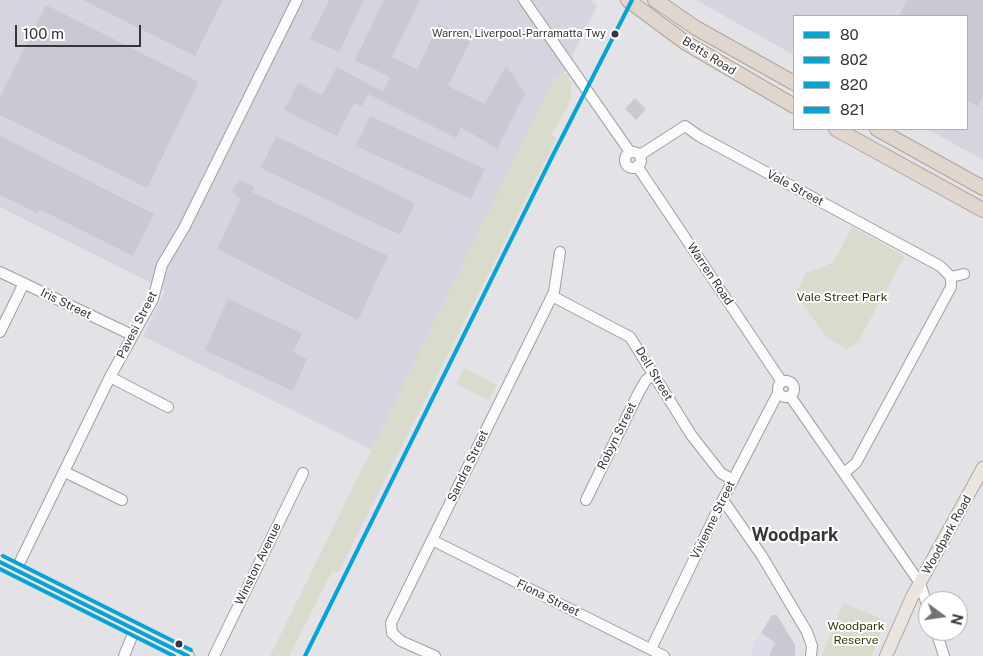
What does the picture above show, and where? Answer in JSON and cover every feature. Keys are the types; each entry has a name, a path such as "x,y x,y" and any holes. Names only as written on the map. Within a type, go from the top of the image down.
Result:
{"highway":[{"name":"Betts Road","path":"628,0 648,16 726,68 793,105"},
{"name":"Betts Road","path":"656,0 696,28 793,82"},
{"path":"838,130 983,210"},
{"path":"879,130 983,188"}],"main road":[{"name":"Woodpark Road","path":"886,656 904,614 983,468"},
{"path":"0,562 188,656"}],"street":[{"name":"Pavesi Street","path":"16,570 110,377 155,292 162,266 188,220 297,0"},
{"path":"524,0 635,154"},
{"name":"Vale Street","path":"635,154 685,126 699,136 940,266 950,277"},
{"name":"Warren Road","path":"635,154 625,159 626,164 630,167 637,166 782,382"},
{"name":"Sandra Street","path":"436,656 401,641 392,633 393,617 552,296 557,281 560,252"},
{"name":"Iris Street","path":"0,272 132,335"},
{"path":"844,473 856,463 951,287 950,277 964,274"},
{"path":"0,332 24,284"},
{"name":"Dell Street","path":"552,296 626,333 634,342 692,436 721,472 733,480"},
{"name":"Robyn Street","path":"586,500 638,394 646,380 654,374"},
{"path":"110,377 168,407"},
{"path":"787,381 792,384 794,391 790,396 784,397 778,393 778,386 782,382 787,381"},
{"name":"Vivienne Street","path":"651,649 723,500 778,393"},
{"path":"790,396 910,572 920,583 923,591"},
{"path":"65,472 122,500"},
{"name":"Winston Avenue","path":"214,656 303,473"},
{"path":"723,500 751,540 807,632 812,646 811,656"},
{"name":"Fiona Street","path":"432,540 664,656"},
{"path":"124,656 135,629"},
{"path":"939,641 944,656"}],"shaded area":[{"path":"0,0 591,0 597,6 376,452 143,336 165,290 0,207"},
{"path":"696,0 983,0 983,160 929,130 968,130 968,15 793,15 793,54"},
{"path":"772,615 777,615 795,645 795,656 750,656 755,643"}],"green space":[{"path":"567,73 571,82 571,98 551,135 557,138 338,573 333,570 289,656 270,656 556,75 559,77"},
{"name":"Vale Street Park","path":"852,227 905,256 858,342 847,349 828,339 795,294 806,273 834,262"},
{"path":"464,368 497,385 489,400 456,384"},
{"name":"Woodpark Reserve","path":"843,603 885,620 872,656 822,656"}],"building":[{"path":"83,0 223,0 195,56"},
{"path":"329,0 364,0 339,52 310,39"},
{"path":"384,0 420,0 392,57 417,69 439,24 471,40 448,86 485,104 506,66 525,93 497,149 461,127 456,138 368,94 362,107 354,103 337,136 284,110 298,83 322,95 337,67 383,92 390,77 355,60"},
{"path":"907,0 983,0 983,96 978,106 968,101 968,15 900,15"},
{"path":"46,5 199,82 147,188 0,115 0,97"},
{"path":"635,98 646,109 636,120 625,109"},
{"path":"370,116 485,169 471,199 356,146"},
{"path":"0,136 154,214 133,256 39,209 37,213 0,195"},
{"path":"276,136 415,203 400,235 261,168"},
{"path":"239,180 255,187 252,192 388,256 358,320 217,249 241,199 232,192"},
{"path":"228,299 302,333 293,352 307,359 293,391 205,350"},
{"path":"772,615 777,615 795,645 795,656 769,656 775,642 761,633"}],"transit line":[{"name":"80","path":"305,656 551,159 632,0"},
{"name":"821","path":"3,556 191,650"},
{"name":"802","path":"0,562 188,656"},
{"name":"820","path":"0,569 174,656"}],"place":[{"name":"Warren, Liverpool-Parramatta Twy","path":"615,34"}],"district":[{"name":"Woodpark","path":"795,535"}]}
